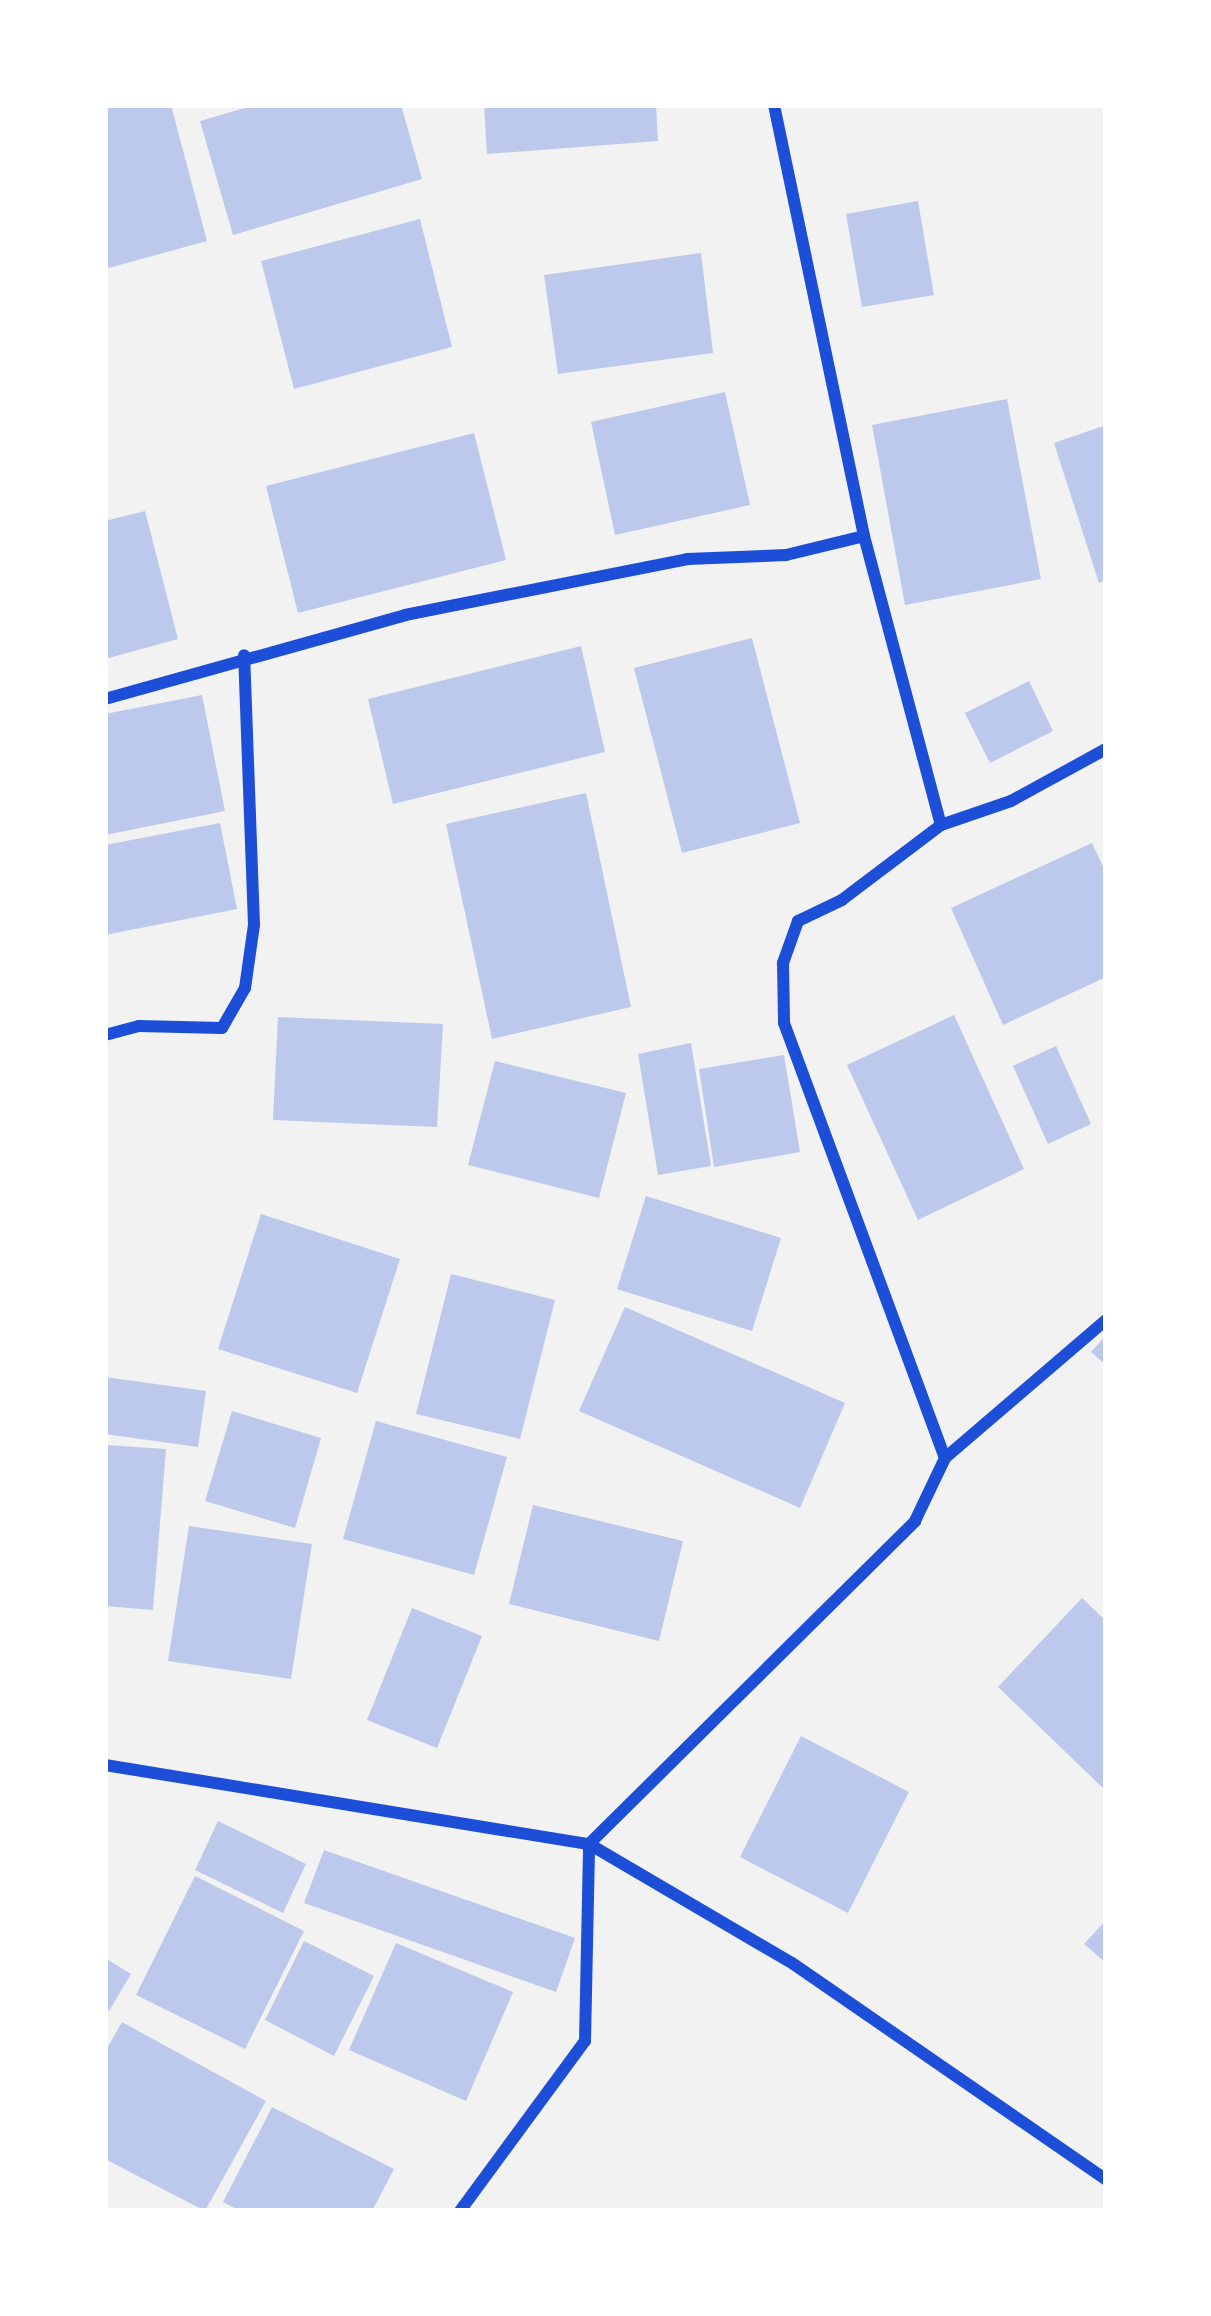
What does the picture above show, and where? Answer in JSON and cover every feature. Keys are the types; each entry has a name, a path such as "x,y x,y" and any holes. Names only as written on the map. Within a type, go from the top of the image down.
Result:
{"street":[{"path":"774,105 864,536 941,825"},
{"path":"105,699 244,655 665,563 786,555 864,536"},
{"path":"105,1036 139,1027 222,1028 245,988 254,925 244,655"},
{"path":"945,1458 784,1023 783,964 798,921 842,900 941,825 1012,801 1106,749"},
{"path":"460,2211 585,2041 589,1844 915,1521 945,1458 1106,1319"},
{"path":"105,1765 589,1844 793,1963 1106,2180"}],"building":[{"path":"105,105 171,105 207,241 105,269"},
{"path":"255,105 401,105 422,179 233,235 200,121"},
{"path":"484,105 656,105 658,141 487,154"},
{"path":"918,201 934,295 862,307 846,214"},
{"path":"420,219 452,347 294,389 261,261"},
{"path":"701,253 713,353 558,374 544,275"},
{"path":"725,392 750,505 615,535 591,422"},
{"path":"1007,399 1041,579 905,605 872,425"},
{"path":"1106,425 1106,580 1099,583 1054,443"},
{"path":"474,433 506,560 298,613 266,486"},
{"path":"145,511 178,639 105,659 105,521"},
{"path":"752,638 800,823 682,853 634,668"},
{"path":"581,646 605,752 393,804 368,699"},
{"path":"1029,681 1053,731 990,763 965,713"},
{"path":"202,695 225,811 105,835 105,714"},
{"path":"586,793 631,1007 492,1039 446,824"},
{"path":"220,823 237,909 105,935 105,845"},
{"path":"1092,843 1106,873 1106,977 1003,1025 951,908"},
{"path":"954,1015 1024,1169 918,1220 847,1065"},
{"path":"278,1017 443,1024 437,1127 273,1120"},
{"path":"691,1043 711,1166 658,1175 638,1054"},
{"path":"1056,1046 1091,1124 1048,1144 1013,1066"},
{"path":"784,1055 800,1152 714,1167 699,1069"},
{"path":"495,1061 626,1093 599,1198 468,1165"},
{"path":"646,1196 781,1238 752,1331 617,1289"},
{"path":"261,1214 400,1259 357,1393 218,1349"},
{"path":"451,1274 555,1300 520,1439 416,1414"},
{"path":"625,1307 845,1403 800,1508 579,1411"},
{"path":"1106,1335 1106,1365 1091,1352"},
{"path":"105,1377 206,1391 198,1447 105,1434"},
{"path":"232,1411 321,1438 295,1528 205,1501"},
{"path":"376,1421 507,1457 474,1575 343,1539"},
{"path":"105,1445 166,1449 153,1610 105,1606"},
{"path":"533,1505 683,1541 659,1641 509,1604"},
{"path":"189,1526 312,1544 291,1679 168,1661"},
{"path":"1082,1598 1106,1621 1106,1791 998,1687"},
{"path":"412,1608 482,1636 437,1748 367,1720"},
{"path":"801,1736 909,1792 848,1913 740,1857"},
{"path":"218,1821 306,1864 283,1913 195,1870"},
{"path":"324,1850 575,1938 556,1992 304,1903"},
{"path":"195,1876 304,1931 245,2049 136,1995"},
{"path":"1106,1920 1106,1963 1084,1944"},
{"path":"304,1941 374,1976 334,2056 265,2020"},
{"path":"396,1943 513,1992 466,2101 349,2050"},
{"path":"108,1960 131,1974 109,2011 105,2009"},
{"path":"122,2022 266,2101 205,2211 105,2159 105,2052"},
{"path":"272,2107 394,2169 372,2211 240,2211 223,2202"}]}
